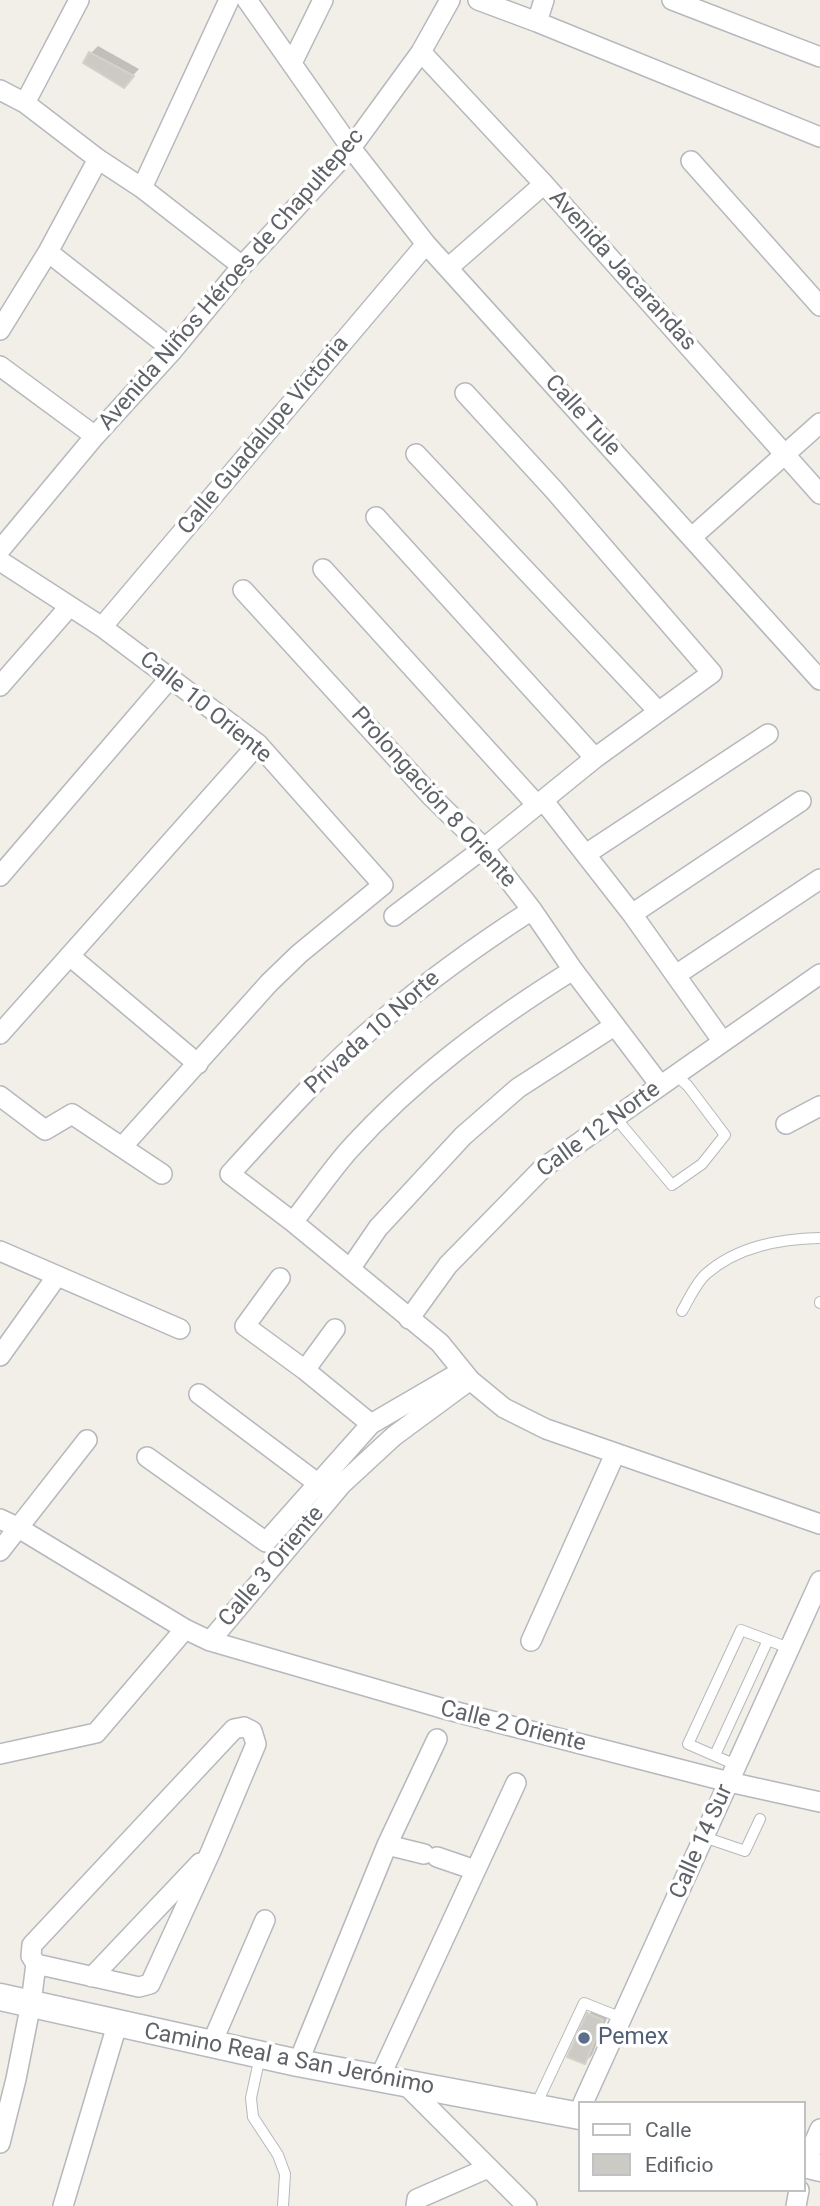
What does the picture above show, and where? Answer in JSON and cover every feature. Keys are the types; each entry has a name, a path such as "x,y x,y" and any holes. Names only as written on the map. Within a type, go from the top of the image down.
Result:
{"street":[{"path":"25,103 79,0"},
{"path":"142,188 229,0"},
{"name":"Calle Tule","path":"247,0 351,148 426,244 820,680"},
{"path":"292,63 323,0"},
{"name":"Avenida Niños Héroes de Chapultepec","path":"0,550 242,266 351,148 421,52 450,0"},
{"path":"478,0 820,137"},
{"path":"537,22 544,0"},
{"path":"672,0 820,57"},
{"name":"Avenida Jacarandas","path":"421,52 544,184 820,494"},
{"path":"0,89 25,103 98,159 142,188 242,266"},
{"path":"0,330 48,252 98,159"},
{"path":"691,161 820,306"},
{"path":"448,268 544,184"},
{"name":"Calle Guadalupe Victoria","path":"102,627 426,244"},
{"path":"48,252 173,350"},
{"path":"0,366 95,436"},
{"path":"394,916 484,848 595,758 712,673 554,490 465,393"},
{"path":"692,537 820,423"},
{"path":"416,454 658,711"},
{"path":"376,517 595,758"},
{"name":"Calle 10 Oriente","path":"0,561 102,627 258,744 383,885 299,954 269,983 198,1064"},
{"path":"323,569 586,854 723,1042"},
{"name":"Prolongación 8 Oriente","path":"243,590 432,797 484,848 532,910 614,1026 667,1080"},
{"path":"0,686 69,607"},
{"path":"0,876 170,678"},
{"path":"586,854 768,734"},
{"path":"0,1034 258,744"},
{"path":"632,915 801,801"},
{"path":"676,975 820,878"},
{"name":"Privada 10 Norte","path":"293,1222 230,1174 296,1101 379,1022 448,967 532,910"},
{"path":"71,957 198,1064 122,1147"},
{"path":"573,970 490,1024 416,1085 349,1151 293,1222 440,1343 466,1375 504,1408 546,1429 820,1524"},
{"name":"Calle 12 Norte","path":"409,1319 448,1265 543,1168 820,974"},
{"path":"350,1269 378,1228 464,1136 518,1088 614,1026"},
{"path":"0,1096 45,1130 72,1114 162,1174"},
{"path":"786,1124 820,1107"},
{"path":"0,1251 180,1329"},
{"path":"0,1356 57,1276"},
{"path":"280,1278 246,1326 371,1424"},
{"path":"305,1370 335,1329"},
{"path":"147,1457 266,1542 316,1482 371,1424 466,1375"},
{"name":"Calle 3 Oriente","path":"0,1754 96,1733 185,1629 209,1641 342,1484 466,1375"},
{"path":"199,1394 316,1482"},
{"path":"0,1550 8,1523 87,1440"},
{"path":"531,1641 615,1454"},
{"path":"8,1523 185,1629"},
{"name":"Calle 14 Sur","path":"585,2101 820,1581"},
{"name":"Calle 2 Oriente","path":"209,1641 441,1708 732,1774 820,1802"},
{"path":"0,2143 31,2003 36,1964 31,1956 32,1945 234,1729 244,1727 255,1735 256,1744 211,1851 150,1984 139,1987 36,1964"},
{"path":"298,2063 387,1845 437,1739"},
{"path":"379,2079 516,1783"},
{"path":"387,1845 475,1870"},
{"path":"92,1977 211,1851"},
{"path":"211,2045 265,1920"},
{"name":"Camino Real a San Jerónimo","path":"0,1997 117,2025 379,2079 535,2108 578,2111"},
{"path":"63,2206 117,2025"},
{"path":"405,2084 527,2206"},
{"path":"806,2160 820,2129"},
{"path":"416,2206 417,2199 488,2168"}],"lane":[{"path":"615,1117 673,1185 702,1164 725,1135 688,1086 667,1080"},
{"path":"682,1311 704,1275 725,1260 749,1249 790,1239 820,1238"},
{"path":"732,1774 715,1755 688,1744 741,1630 789,1648"},
{"path":"715,1755 768,1640"},
{"path":"704,1837 745,1851 760,1819"},
{"path":"535,2108 584,2003 622,2018"},
{"path":"260,2055 251,2098 253,2117 278,2155 285,2174 283,2206"}],"building":[{"path":"89,52 134,76 124,88 83,63"},
{"name":"Pemex","path":"587,2013 603,2020 585,2064 567,2057"}],"place":[{"name":"Pemex","path":"584,2038"}]}
